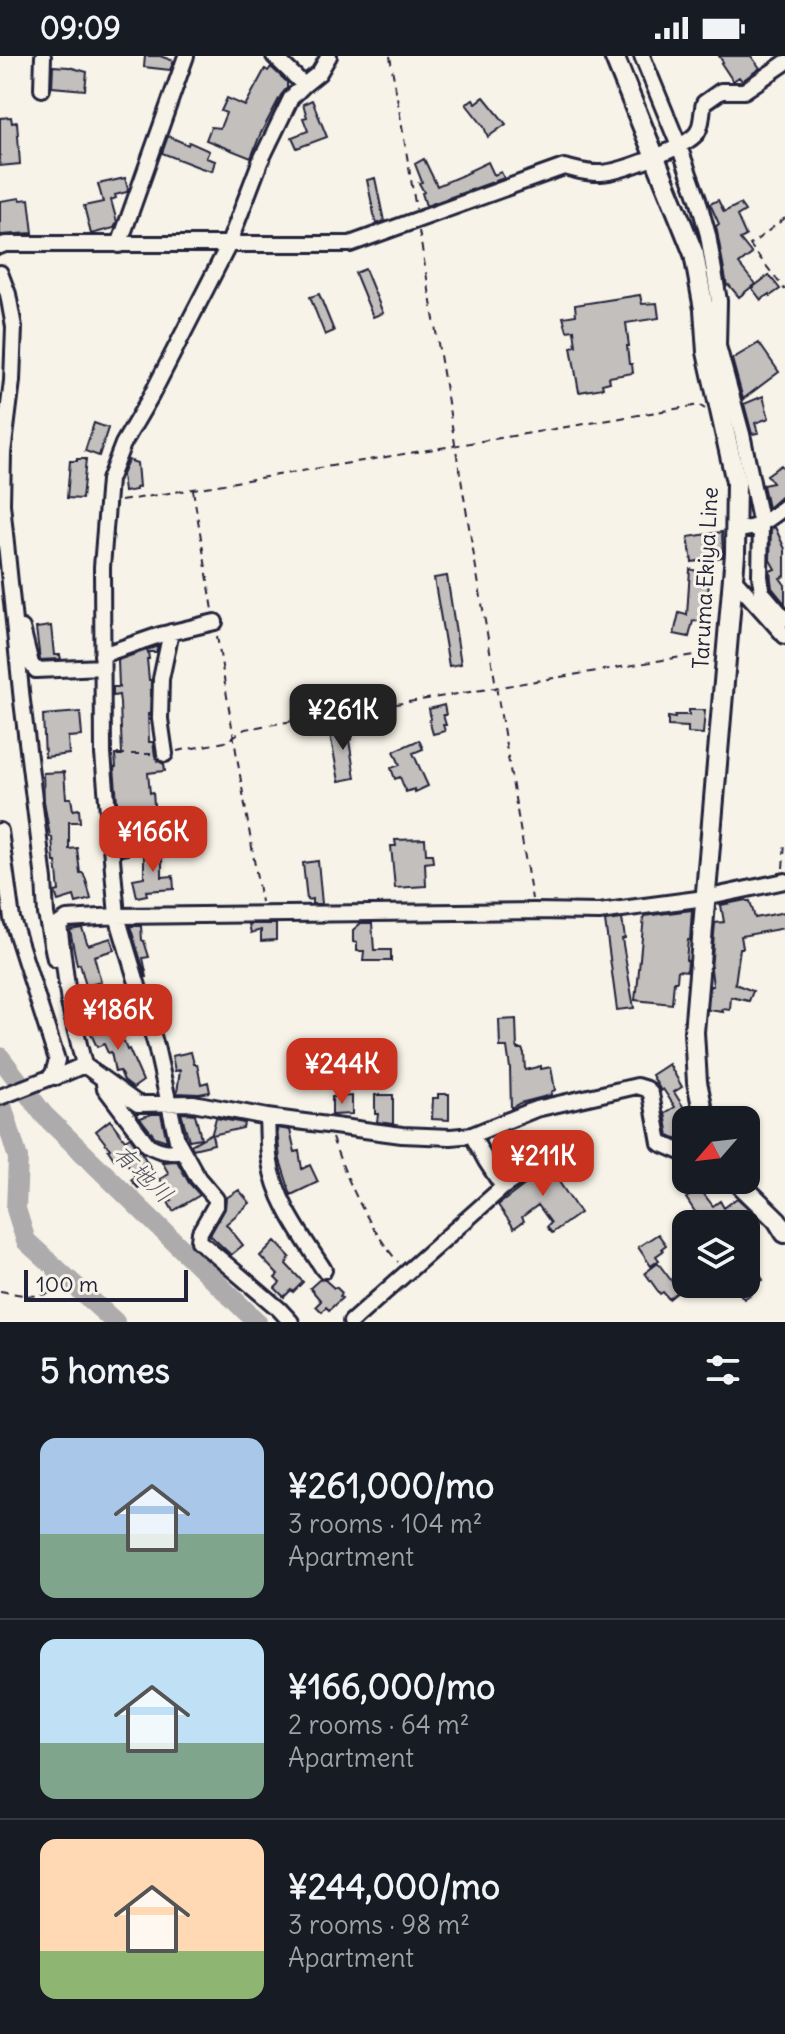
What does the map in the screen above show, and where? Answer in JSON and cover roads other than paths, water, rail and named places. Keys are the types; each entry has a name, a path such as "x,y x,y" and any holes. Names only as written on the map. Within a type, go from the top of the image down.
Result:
{"main road":[{"name":"Taruma Ekiya Line","path":"614,56 694,254 701,286 707,352 736,482 740,530 725,653 694,1032 697,1082 702,1106"},
{"path":"751,1194 782,1223"}],"street":[{"path":"42,89 43,56"},
{"path":"119,245 186,56"},
{"path":"274,56 304,85"},
{"path":"291,1322 199,1241 200,1232 216,1199 198,1178 177,1140 156,1046 117,916 103,754 102,567 109,480 123,444 228,246 260,162 291,98 319,73 329,56"},
{"path":"642,56 679,146 708,235 719,301 718,346 742,434 761,525 762,592 785,619"},
{"path":"0,246 350,244 564,167 586,173 604,173 655,157 690,140 700,127 704,103 721,91 744,91 785,63"},
{"path":"0,273 8,294 14,327 12,381 3,453 2,504 46,914 61,990 69,1003"},
{"path":"740,530 761,525 785,507"},
{"path":"732,577 785,636"},
{"path":"13,611 18,615 31,664 36,670 102,661 171,632 215,622"},
{"path":"165,754 160,719 161,679 171,632"},
{"path":"0,831 12,919 57,1060 50,1077"},
{"path":"672,1149 660,1143 651,1094 637,1086 536,1109 472,1135 451,1137 402,1135 267,1117 193,1103 138,1104 84,1065 69,1003 59,924 67,919 117,916 599,912 705,898 783,881"},
{"path":"0,1097 84,1065"},
{"path":"103,1079 105,1088 148,1145 169,1153 182,1150"},
{"path":"267,1117 270,1163 277,1189 290,1218 324,1270"},
{"path":"472,1135 503,1187"},
{"path":"351,1322 503,1187 530,1169 539,1167"}],"waterway":[{"path":"733,427 737,443"},
{"name":"有地川","path":"0,1057 44,1115 257,1322"},
{"path":"0,1099 18,1158 16,1209 26,1241 115,1322"}]}
